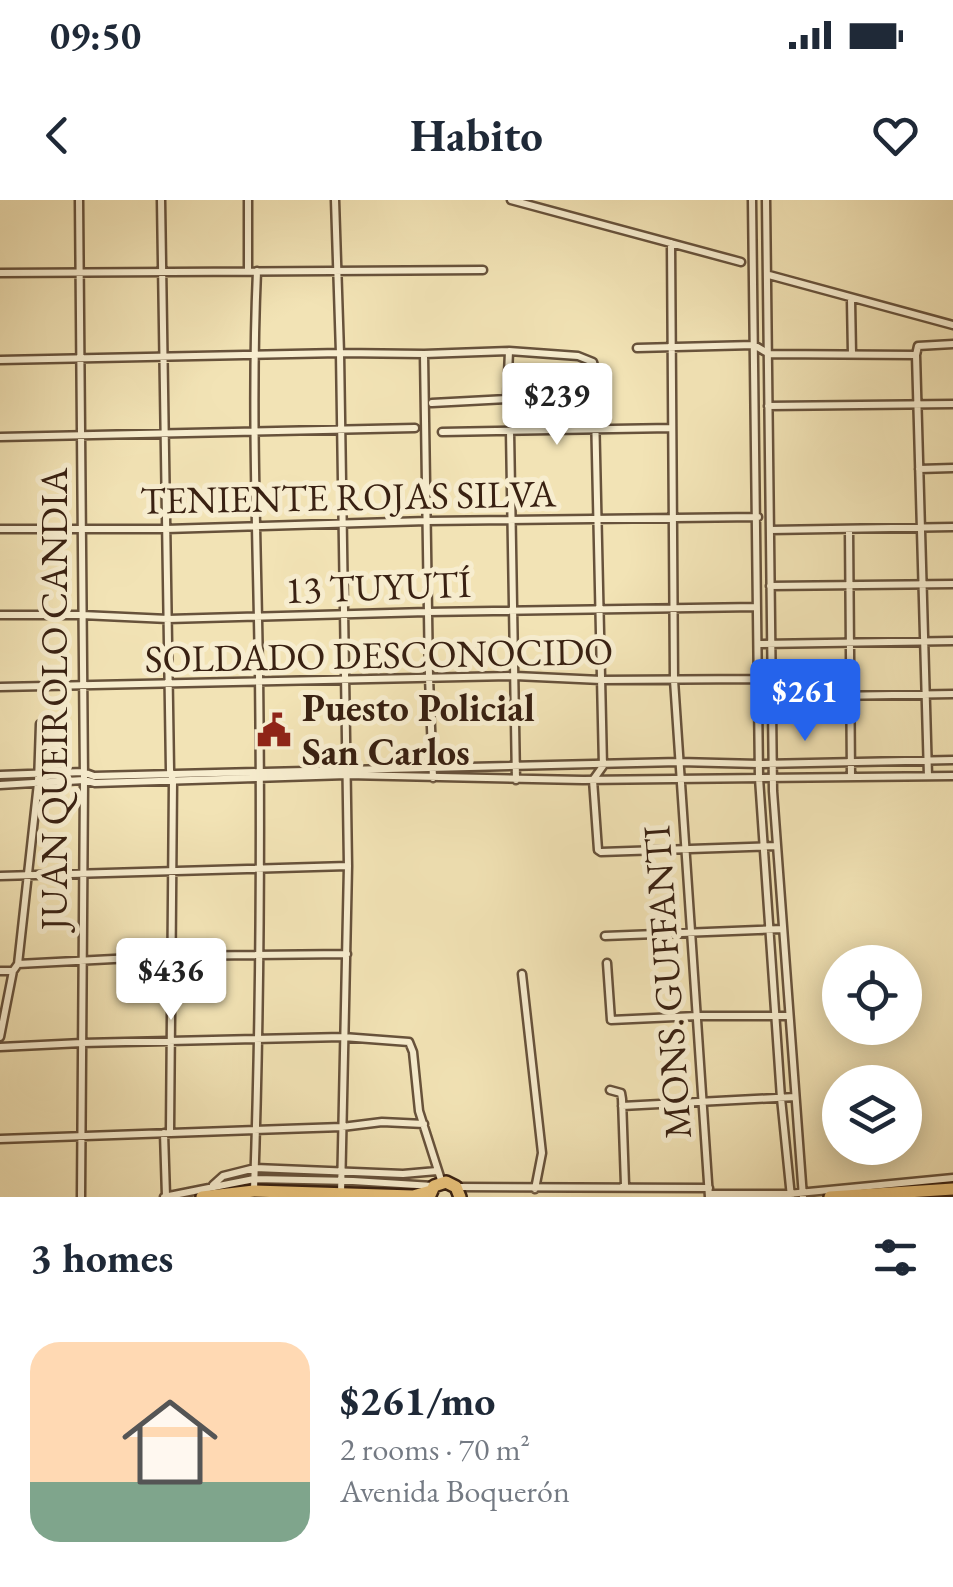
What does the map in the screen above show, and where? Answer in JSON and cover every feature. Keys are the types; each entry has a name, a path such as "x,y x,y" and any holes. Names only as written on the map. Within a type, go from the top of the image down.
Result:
{"highway":[{"path":"202,1197 234,1195 254,1185 342,1182 363,1196 413,1197 449,1182 471,1197"},
{"path":"830,1197 953,1189"}],"street":[{"name":"JUAN QUEIROLO CANDIA","path":"78,200 84,776 81,1197"},
{"path":"161,200 167,684 172,778 165,1197 213,1186 254,1185 259,682 248,200"},
{"path":"335,200 348,866 342,1182"},
{"path":"512,200 741,262"},
{"path":"752,200 759,778 791,1195"},
{"path":"766,200 772,778 803,1194"},
{"name":"MONS. GUFFANTI","path":"671,244 674,680 709,1193"},
{"path":"0,273 482,270"},
{"path":"769,274 953,325"},
{"path":"851,300 852,354"},
{"path":"928,776 916,355 918,346 924,344 953,344"},
{"path":"636,348 754,345 768,354 916,355"},
{"path":"0,360 509,350 578,356 593,362 602,766 593,780 598,850 777,846"},
{"path":"432,403 506,400 509,350"},
{"path":"424,354 433,778"},
{"path":"768,406 953,404"},
{"path":"0,438 415,428"},
{"path":"442,432 672,428"},
{"path":"510,431 516,780"},
{"path":"919,468 953,468"},
{"name":"TENIENTE ROJAS SILVA","path":"0,529 166,530 427,521 758,517"},
{"path":"770,530 953,527"},
{"path":"850,529 851,777"},
{"path":"770,586 953,584"},
{"name":"13 TUYUTÍ","path":"0,615 168,619 757,608"},
{"path":"758,644 953,641"},
{"name":"SOLDADO DESCONOCIDO","path":"0,687 514,676 758,679"},
{"path":"772,697 953,694"},
{"path":"0,1036 29,876 40,724"},
{"path":"0,786 84,776 172,778 432,767 953,760"},
{"path":"347,772 516,780 953,776"},
{"path":"0,775 38,779"},
{"path":"0,876 348,866"},
{"path":"605,936 783,929"},
{"path":"0,971 82,960 347,954"},
{"path":"607,963 612,1020 790,1016"},
{"path":"522,974 542,1153 534,1189"},
{"path":"0,1047 258,1038 343,1037 409,1042 435,1186"},
{"path":"610,1090 621,1093 625,1184 621,1188"},
{"path":"622,1106 795,1097"},
{"path":"0,1139 342,1127 382,1122 424,1124"},
{"path":"213,1186 223,1176 255,1168 342,1182 435,1186"},
{"path":"342,1182 378,1171 403,1174 435,1186"},
{"path":"458,1191 534,1189 579,1193 621,1188 791,1195 953,1178"}],"place":[{"name":"Puesto Policial San Carlos","path":"274,730"}]}
